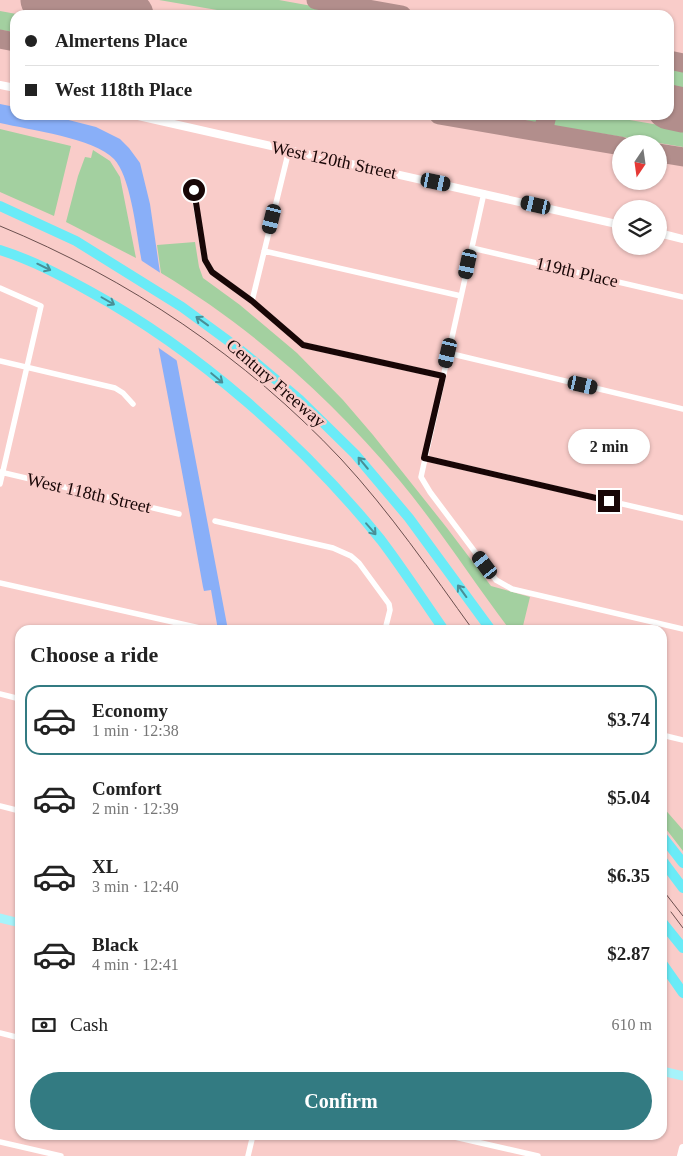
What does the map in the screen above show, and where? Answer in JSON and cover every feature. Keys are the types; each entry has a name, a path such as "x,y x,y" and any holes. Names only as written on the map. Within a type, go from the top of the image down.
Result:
{"highway":[{"path":"0,199 35,221"},
{"name":"Century Freeway","path":"0,206 76,241 141,280 182,307 246,354 299,399 355,454 409,518 487,625"},
{"name":"Century Freeway","path":"0,250 23,257 66,277 109,301 180,347 286,437 334,487 381,541 440,625"},
{"path":"667,842 683,863"},
{"path":"667,867 683,888"},
{"path":"667,928 683,948"},
{"path":"667,968 683,987"},
{"path":"667,969 683,993"}],"main road":[{"name":"West 120th Street","path":"156,120 612,223"},
{"path":"667,235 683,239"},
{"path":"0,918 15,922"},
{"path":"667,1072 683,1076"},
{"path":"681,1156 683,1148"}],"street":[{"path":"252,301 289,150"},
{"path":"195,185 194,195 206,265 216,276 252,301 303,345 443,376"},
{"path":"484,193 421,477 430,492 496,580 504,585 666,625"},
{"name":"119th Place","path":"472,248 683,297"},
{"path":"264,251 461,296"},
{"path":"0,288 41,306 1,472 0,484"},
{"path":"448,353 683,409"},
{"path":"0,362 115,388 123,393 133,404"},
{"path":"424,458 683,518"},
{"name":"West 118th Street","path":"1,472 179,514"},
{"path":"215,521 344,552 360,563 389,604 390,610 386,625"},
{"path":"0,583 170,625"},
{"path":"667,625 683,629"},
{"path":"0,694 15,698"},
{"path":"667,736 683,740"},
{"path":"0,806 15,810"},
{"path":"0,1033 15,1037"},
{"path":"248,1156 252,1140"},
{"path":"468,1140 538,1156"},
{"path":"0,1142 61,1156"}],"green space":[{"path":"159,0 279,0 326,10 217,10"},
{"path":"0,11 10,13 10,31 0,30"},
{"path":"674,68 683,69 683,90 674,89"},
{"path":"523,120 539,120 534,124 529,123 529,121"},
{"path":"552,120 630,120 683,129 683,147 668,145 668,135 612,135 555,127 552,124"},
{"path":"0,129 71,146 54,216 0,192"},
{"path":"93,150 110,161 120,177 136,258 66,222 85,157 91,158"},
{"path":"195,242 199,267 203,278 240,305 297,353 343,400 447,528 491,586 530,597 523,625 506,625 400,481 347,422 259,341 195,294 161,273 157,245"},
{"path":"667,812 683,830 683,851 667,830"}],"water":[{"path":"0,104 10,106 10,120 69,120 96,127 120,139 140,163 150,204 160,273 227,625 217,625 211,590 204,591 203,587 130,194 120,168 114,159 105,152 77,140 0,123"}],"pier":[{"path":"139,259 162,274 179,362 156,346"}],"taxiway":[{"path":"316,0 373,10"},
{"path":"44,10 48,5 60,3"},
{"path":"0,39 10,41"},
{"path":"674,61 683,63"},
{"path":"468,120 612,144"},
{"path":"534,131 540,130 546,120"},
{"path":"668,154 683,157"}],"runway":[{"path":"43,0 102,10"},
{"path":"674,108 683,110"}],"tram line":[{"path":"0,226 94,270 139,296 225,354 265,387 304,422 359,479 410,543 469,625"},
{"path":"667,895 683,916"},
{"path":"671,912 683,928"}],"route":[{"path":"194,190 205,260 208,268 216,276 252,301 303,345 443,376 424,458 609,501"}]}
